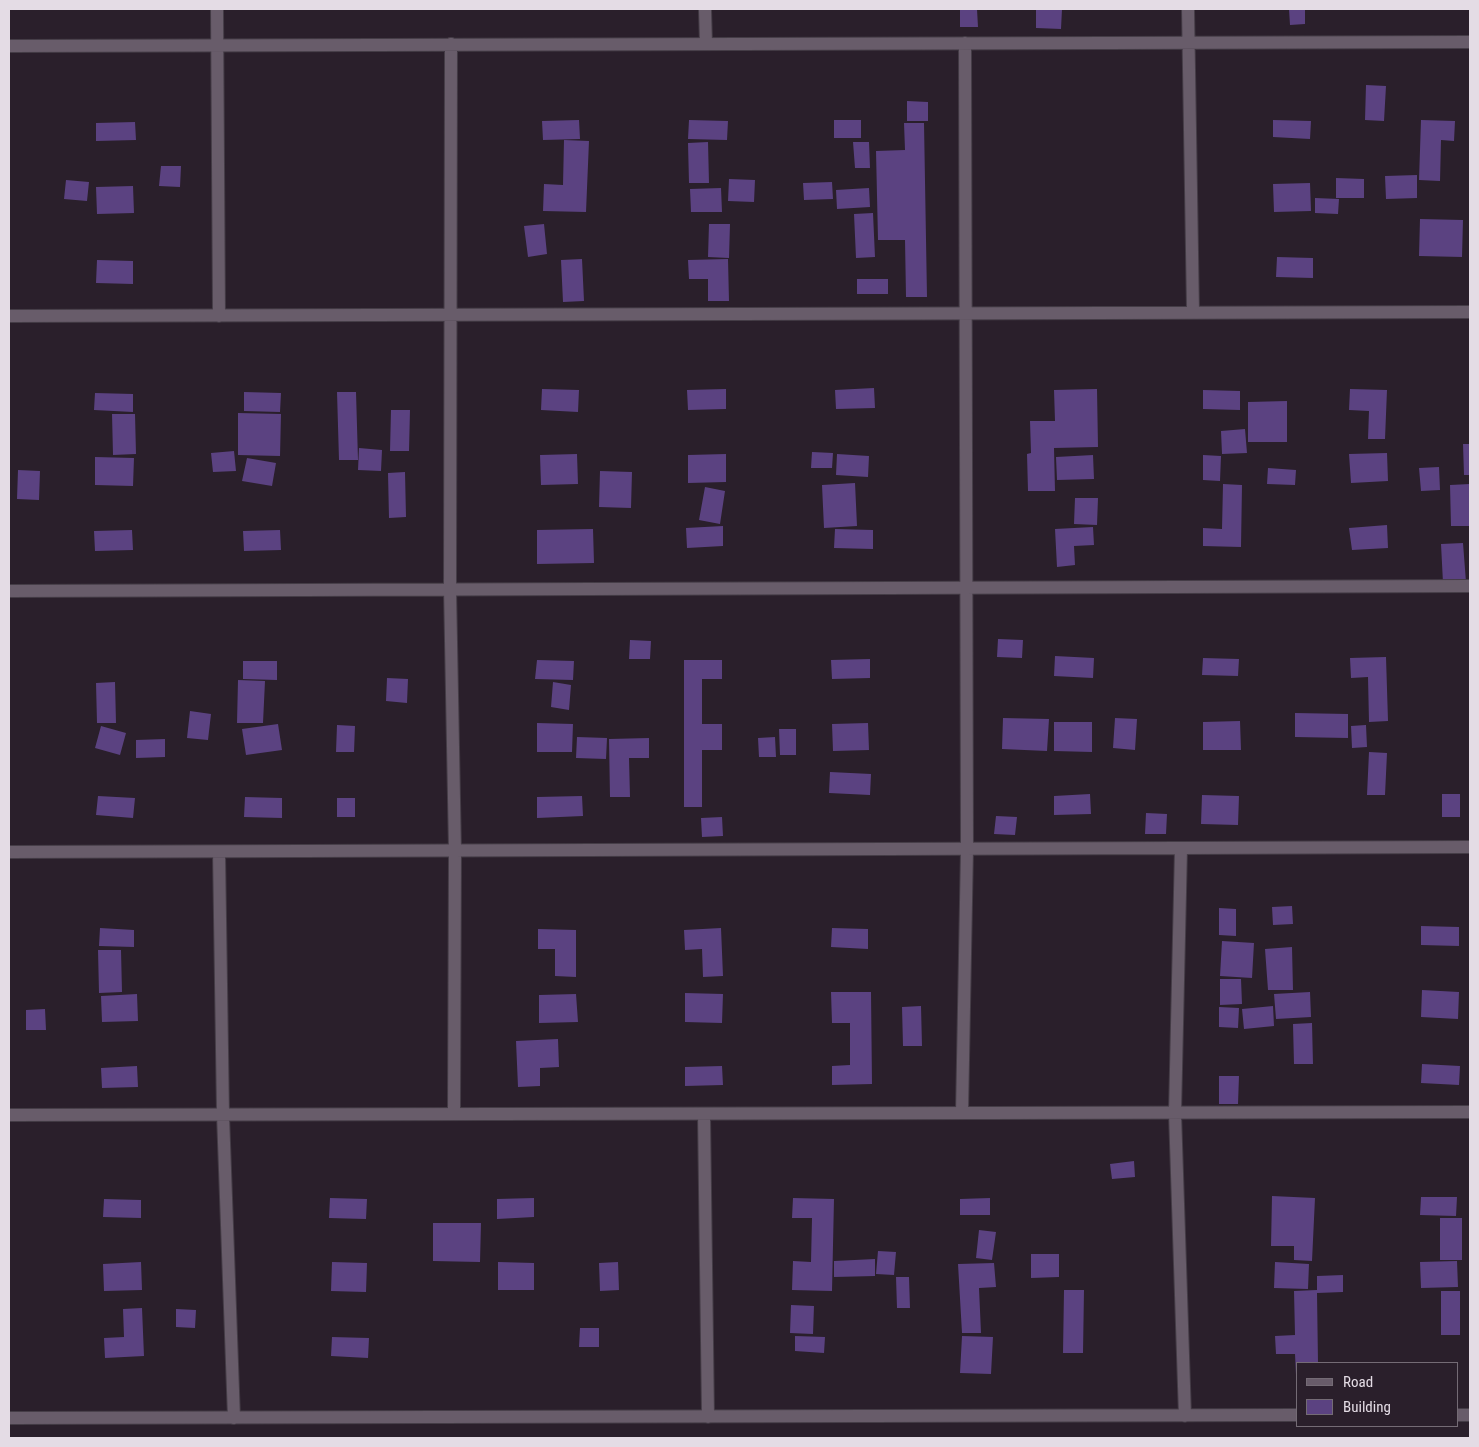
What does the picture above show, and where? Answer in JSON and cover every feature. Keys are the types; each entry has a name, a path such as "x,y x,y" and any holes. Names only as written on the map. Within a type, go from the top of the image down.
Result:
{"street":[{"path":"217,9 219,316"},
{"path":"705,9 706,44"},
{"path":"1188,9 1194,312"},
{"path":"9,46 1470,42"},
{"path":"962,1113 967,849 965,43"},
{"path":"451,44 450,589 455,851 454,1114"},
{"path":"9,316 1470,312"},
{"path":"9,591 1470,586"},
{"path":"9,852 1470,847"},
{"path":"1181,848 1175,1113 1185,1416"},
{"path":"219,852 222,1115 234,1418"},
{"path":"9,1115 1470,1112"},
{"path":"704,1114 708,1417"},
{"path":"9,1418 1296,1415"}],"building":[{"path":"960,9 977,9 978,27 960,27"},
{"path":"1036,9 1062,9 1061,29 1036,28"},
{"path":"1289,9 1305,9 1305,24 1290,25"},
{"path":"1366,85 1386,86 1384,121 1365,120"},
{"path":"907,101 928,102 928,121 907,121"},
{"path":"579,120 580,139 543,140 542,121"},
{"path":"689,120 728,121 727,140 688,139"},
{"path":"834,120 861,120 861,138 834,138"},
{"path":"1273,120 1311,121 1310,139 1273,137"},
{"path":"1421,120 1455,121 1454,141 1441,140 1440,181 1419,180"},
{"path":"135,122 136,140 96,141 96,123"},
{"path":"904,123 924,123 927,297 906,297 905,240 878,240 876,151 905,150"},
{"path":"564,140 589,141 586,212 543,211 544,184 563,185"},
{"path":"708,142 709,183 689,183 688,143"},
{"path":"853,142 869,142 870,168 855,168"},
{"path":"161,166 181,166 180,187 159,186"},
{"path":"1417,175 1417,198 1386,199 1385,176"},
{"path":"1336,178 1364,179 1364,198 1336,198"},
{"path":"729,179 755,180 754,202 728,201"},
{"path":"66,180 89,182 87,201 64,199"},
{"path":"832,182 833,199 804,200 803,183"},
{"path":"1310,183 1311,211 1274,212 1273,184"},
{"path":"133,186 134,213 97,214 96,187"},
{"path":"721,188 722,212 691,212 690,189"},
{"path":"869,188 870,207 837,209 836,190"},
{"path":"1315,198 1339,199 1338,214 1315,213"},
{"path":"873,213 875,257 856,258 854,214"},
{"path":"1420,219 1463,220 1462,257 1419,256"},
{"path":"544,224 547,254 528,257 524,226"},
{"path":"709,224 730,224 729,258 708,257"},
{"path":"1277,257 1313,258 1313,278 1276,277"},
{"path":"582,259 584,301 563,302 561,260"},
{"path":"728,259 729,301 708,301 708,279 689,279 688,260"},
{"path":"97,260 133,261 133,284 96,283"},
{"path":"857,279 888,279 888,294 857,294"},
{"path":"874,388 875,408 836,409 835,390"},
{"path":"542,389 579,390 578,412 541,410"},
{"path":"726,389 726,409 688,410 687,390"},
{"path":"1097,389 1098,447 1054,448 1055,491 1028,491 1027,454 1031,453 1030,421 1055,421 1054,390"},
{"path":"1350,389 1387,390 1385,439 1368,439 1369,411 1349,410"},
{"path":"1203,390 1240,391 1240,410 1203,409"},
{"path":"244,392 281,393 280,412 244,411"},
{"path":"337,392 356,392 358,460 339,460"},
{"path":"95,393 133,394 133,412 94,410"},
{"path":"1287,401 1287,442 1248,442 1248,402"},
{"path":"391,410 410,410 409,451 390,451"},
{"path":"238,413 281,414 280,456 238,455"},
{"path":"112,414 135,414 136,454 113,455"},
{"path":"1245,429 1247,453 1222,454 1221,431"},
{"path":"1463,444 1470,444 1470,475 1464,475"},
{"path":"359,448 382,450 381,471 358,470"},
{"path":"234,451 236,471 213,472 211,453"},
{"path":"812,452 833,453 832,468 811,468"},
{"path":"1387,453 1388,481 1351,483 1349,454"},
{"path":"577,454 578,484 541,485 540,455"},
{"path":"726,454 726,482 688,483 688,455"},
{"path":"837,454 869,456 868,477 836,475"},
{"path":"1093,455 1094,479 1057,480 1056,457"},
{"path":"1203,455 1221,456 1220,481 1203,480"},
{"path":"95,457 134,458 133,486 95,485"},
{"path":"247,458 276,463 272,486 242,481"},
{"path":"1439,467 1440,490 1421,491 1419,468"},
{"path":"1268,468 1296,470 1295,485 1267,484"},
{"path":"18,470 40,471 39,500 17,499"},
{"path":"600,471 632,472 631,508 599,507"},
{"path":"405,472 406,517 389,518 388,473"},
{"path":"855,483 857,526 824,528 822,485"},
{"path":"1223,484 1242,485 1241,547 1203,546 1203,528 1222,529"},
{"path":"1470,484 1470,526 1451,526 1450,485"},
{"path":"705,487 725,491 720,524 699,520"},
{"path":"1075,498 1098,498 1097,525 1074,524"},
{"path":"1387,525 1388,548 1352,550 1349,528"},
{"path":"723,526 723,546 687,548 686,528"},
{"path":"1093,527 1094,545 1074,546 1075,565 1057,567 1055,529"},
{"path":"593,529 594,563 537,564 537,530"},
{"path":"835,529 873,530 873,549 834,548"},
{"path":"132,530 133,550 95,551 94,531"},
{"path":"280,530 281,550 244,551 243,531"},
{"path":"1463,543 1466,582 1443,583 1441,544"},
{"path":"998,639 1023,640 1022,658 997,657"},
{"path":"630,640 651,641 650,659 629,659"},
{"path":"1055,656 1094,658 1093,678 1054,676"},
{"path":"1386,657 1388,721 1369,722 1368,677 1351,678 1350,658"},
{"path":"1203,658 1239,659 1238,676 1202,675"},
{"path":"870,659 870,678 832,679 831,660"},
{"path":"537,660 574,661 573,680 535,679"},
{"path":"684,660 722,660 722,679 702,679 702,724 722,724 722,750 702,750 702,807 684,807"},
{"path":"243,661 277,661 277,680 243,679"},
{"path":"387,678 408,679 407,703 386,701"},
{"path":"238,680 265,681 263,723 237,723"},
{"path":"115,682 116,723 97,723 96,683"},
{"path":"553,682 571,685 569,710 551,707"},
{"path":"190,711 211,714 208,740 187,738"},
{"path":"1295,713 1348,714 1348,738 1295,737"},
{"path":"1003,718 1049,719 1047,751 1002,749"},
{"path":"1115,718 1137,719 1135,750 1113,748"},
{"path":"1240,721 1241,750 1203,750 1203,722"},
{"path":"1054,722 1092,722 1092,752 1054,751"},
{"path":"537,723 573,724 572,752 537,752"},
{"path":"868,723 869,750 833,751 832,724"},
{"path":"278,724 282,750 246,755 242,729"},
{"path":"337,725 355,726 354,752 336,752"},
{"path":"1366,725 1367,747 1352,748 1351,726"},
{"path":"101,726 126,733 120,755 95,748"},
{"path":"779,729 796,729 796,755 780,755"},
{"path":"577,737 607,738 606,759 576,758"},
{"path":"775,737 776,757 759,757 758,738"},
{"path":"649,738 649,758 629,758 630,797 610,797 609,739"},
{"path":"165,739 165,757 136,758 136,740"},
{"path":"1369,752 1387,753 1385,795 1367,795"},
{"path":"830,772 871,774 870,795 829,793"},
{"path":"1090,794 1091,814 1054,815 1054,796"},
{"path":"1442,794 1460,794 1460,817 1442,817"},
{"path":"1202,795 1239,796 1238,825 1201,824"},
{"path":"98,796 135,798 133,818 96,815"},
{"path":"582,796 583,816 537,818 537,797"},
{"path":"245,797 282,798 282,818 244,817"},
{"path":"337,798 355,798 355,817 337,817"},
{"path":"1146,813 1167,814 1166,834 1145,834"},
{"path":"996,816 1017,817 1015,835 994,834"},
{"path":"722,817 723,836 702,837 701,818"},
{"path":"1292,906 1293,924 1273,925 1272,907"},
{"path":"1219,908 1236,909 1236,936 1219,935"},
{"path":"1421,926 1459,927 1459,946 1421,945"},
{"path":"100,928 134,930 134,947 99,946"},
{"path":"721,928 723,976 703,977 702,949 685,950 684,930"},
{"path":"832,928 868,929 868,949 831,947"},
{"path":"538,929 576,930 576,977 555,976 555,949 538,949"},
{"path":"1222,941 1254,943 1252,978 1220,976"},
{"path":"1292,947 1293,990 1268,990 1265,949"},
{"path":"98,950 121,950 122,992 99,993"},
{"path":"1220,979 1241,979 1242,1004 1220,1005"},
{"path":"1422,990 1459,992 1458,1019 1421,1017"},
{"path":"831,992 871,992 872,1084 832,1085 832,1066 850,1065 850,1023 832,1023"},
{"path":"1310,992 1311,1017 1276,1019 1274,994"},
{"path":"685,993 723,994 722,1023 685,1022"},
{"path":"137,994 138,1021 102,1022 101,996"},
{"path":"576,994 578,1022 539,1023 539,995"},
{"path":"921,1006 922,1046 903,1046 902,1007"},
{"path":"1273,1006 1274,1026 1244,1029 1242,1009"},
{"path":"1219,1007 1239,1008 1238,1028 1219,1027"},
{"path":"45,1009 46,1030 26,1030 26,1010"},
{"path":"1312,1023 1313,1064 1294,1064 1293,1024"},
{"path":"558,1039 559,1067 540,1068 540,1086 518,1087 516,1041"},
{"path":"1422,1064 1460,1066 1459,1085 1421,1083"},
{"path":"137,1066 138,1087 102,1088 101,1068"},
{"path":"722,1066 723,1085 685,1086 685,1067"},
{"path":"1219,1076 1239,1076 1238,1104 1219,1104"},
{"path":"1134,1161 1135,1177 1112,1179 1110,1164"},
{"path":"1272,1196 1315,1198 1312,1261 1294,1260 1294,1246 1271,1246"},
{"path":"1421,1197 1457,1197 1456,1216 1420,1215"},
{"path":"330,1198 367,1199 366,1219 329,1218"},
{"path":"534,1198 534,1217 497,1219 497,1199"},
{"path":"793,1198 834,1199 832,1291 792,1290 793,1261 811,1262 812,1218 792,1218"},
{"path":"990,1198 990,1215 960,1215 960,1199"},
{"path":"104,1199 141,1200 141,1218 103,1217"},
{"path":"1440,1218 1462,1218 1462,1260 1440,1260"},
{"path":"433,1223 481,1223 480,1262 433,1261"},
{"path":"979,1230 996,1232 992,1260 976,1258"},
{"path":"878,1251 896,1252 894,1275 876,1274"},
{"path":"1031,1254 1059,1254 1059,1277 1031,1278"},
{"path":"875,1259 875,1276 834,1277 834,1261"},
{"path":"1457,1261 1458,1287 1421,1288 1420,1262"},
{"path":"141,1262 142,1290 104,1291 103,1264"},
{"path":"332,1262 367,1263 366,1292 331,1291"},
{"path":"498,1262 534,1263 534,1290 498,1290"},
{"path":"618,1262 619,1290 600,1291 599,1263"},
{"path":"1275,1262 1309,1264 1308,1289 1274,1288"},
{"path":"994,1263 996,1287 979,1288 981,1333 962,1333 958,1264"},
{"path":"1343,1275 1343,1292 1317,1293 1318,1362 1296,1362 1296,1375 1295,1354 1276,1354 1275,1336 1295,1335 1294,1291 1317,1290 1317,1276"},
{"path":"896,1277 909,1277 910,1308 897,1308"},
{"path":"1064,1290 1084,1290 1083,1353 1063,1353"},
{"path":"1441,1291 1460,1291 1460,1335 1441,1335"},
{"path":"791,1305 814,1306 813,1334 790,1333"},
{"path":"142,1308 144,1356 105,1358 104,1338 124,1337 123,1309"},
{"path":"176,1309 196,1310 195,1328 176,1327"},
{"path":"580,1328 599,1328 599,1347 579,1347"},
{"path":"795,1336 825,1337 824,1353 795,1351"},
{"path":"962,1336 993,1337 991,1374 960,1373"},
{"path":"332,1337 369,1338 368,1358 331,1356"}]}
